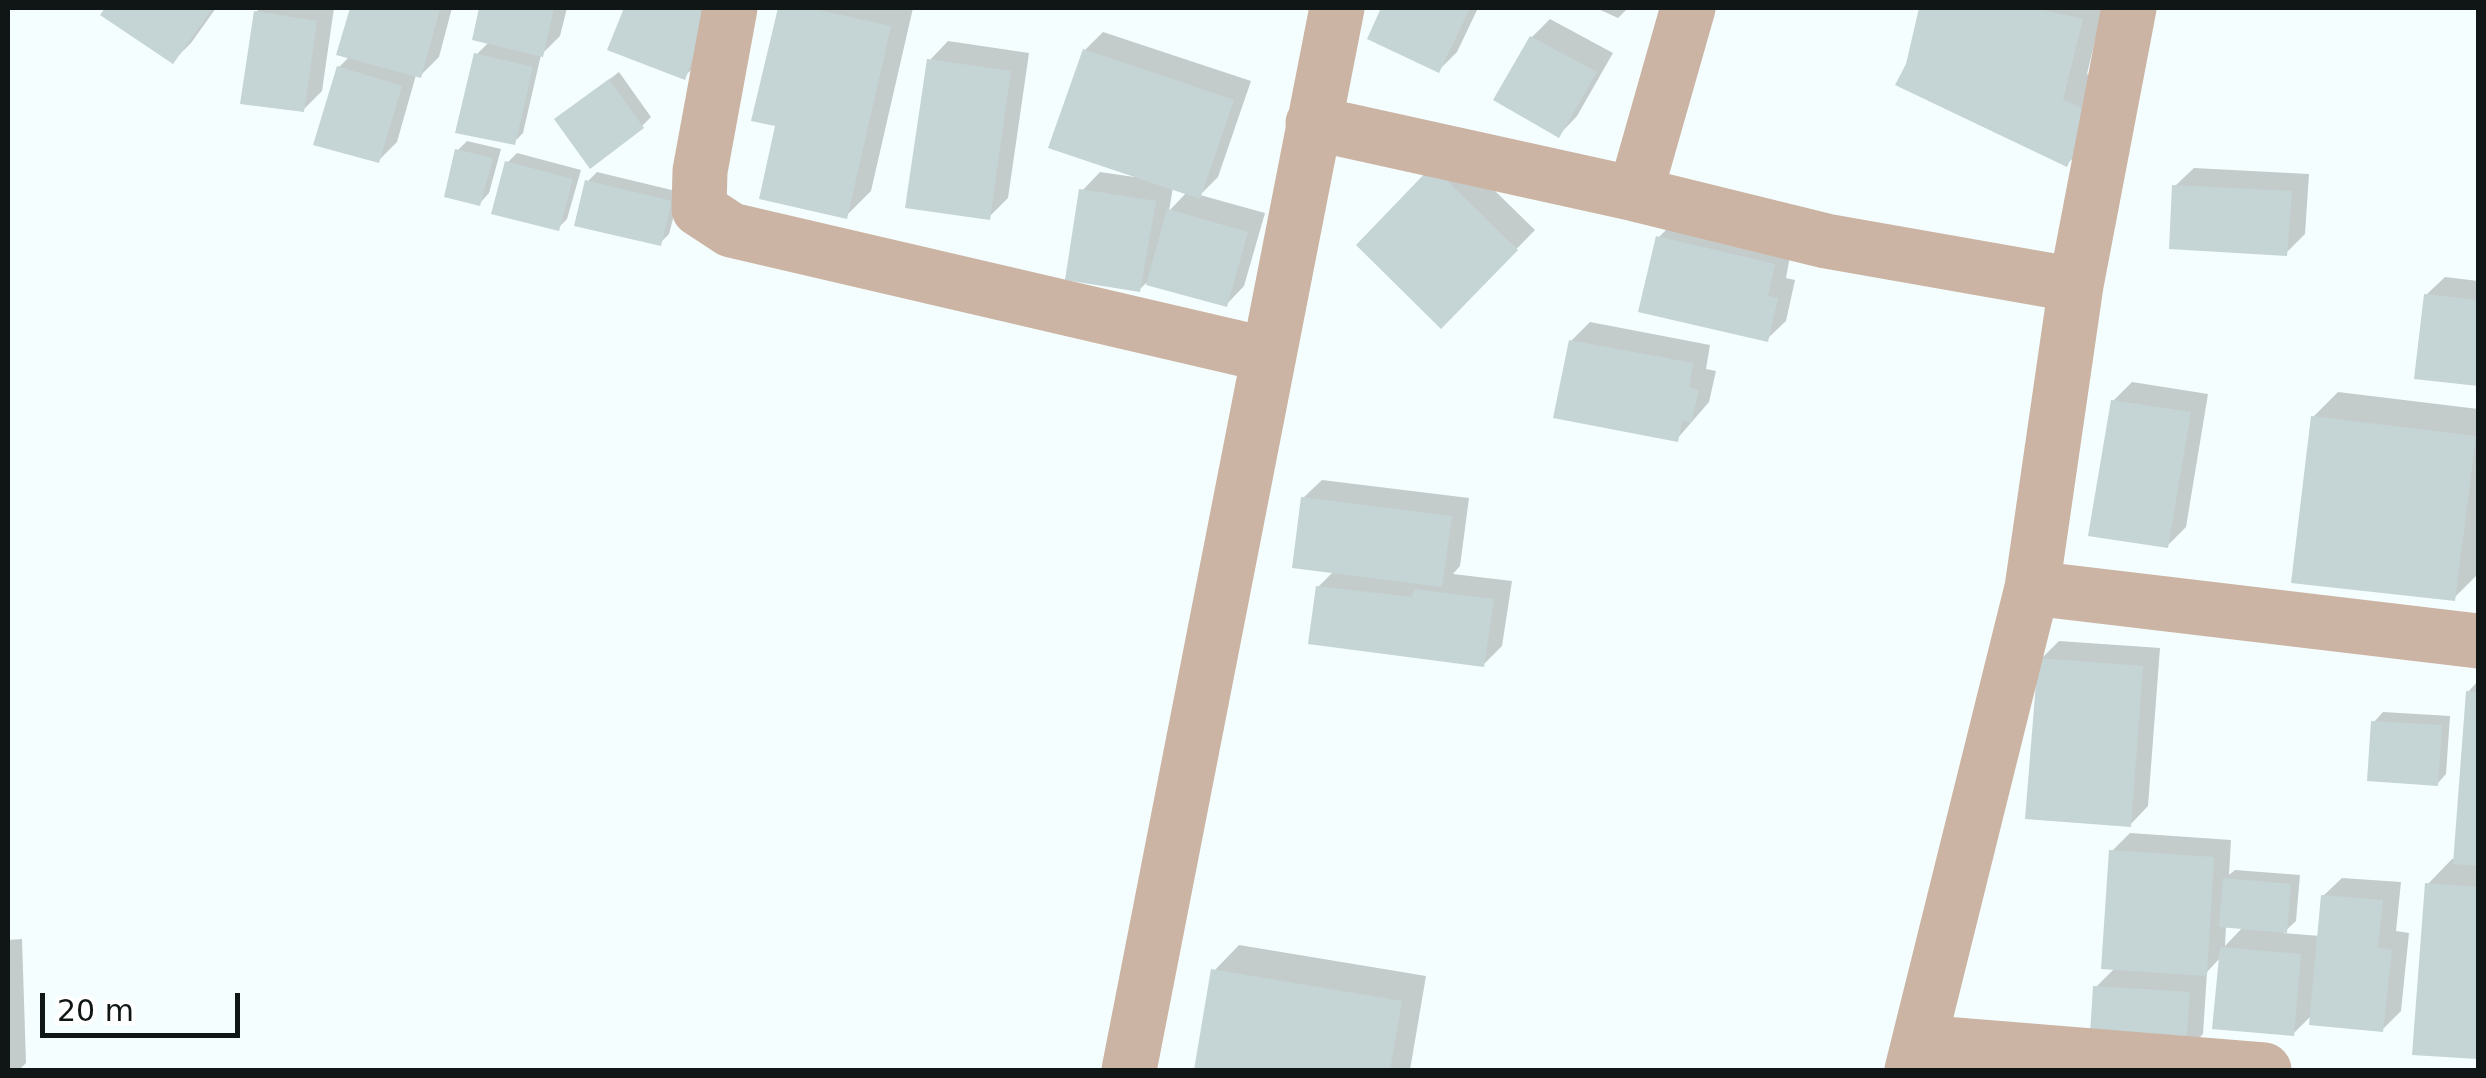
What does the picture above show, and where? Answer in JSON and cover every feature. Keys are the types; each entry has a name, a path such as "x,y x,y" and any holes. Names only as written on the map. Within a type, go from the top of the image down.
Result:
{"street":[{"path":"730,8 700,171 699,209 731,230 1268,355"},
{"path":"1129,1070 1337,8"},
{"path":"1635,194 1688,8"},
{"path":"2129,8 2076,285 2032,588 1915,1056 2264,1070"},
{"path":"1313,123 1635,194 1826,242 2076,285"},
{"path":"2032,588 2478,641"}],"building":[{"path":"105,8 213,8 173,64 100,15"},
{"path":"350,8 440,9 421,78 336,55"},
{"path":"479,8 554,8 543,57 472,40"},
{"path":"624,8 711,8 685,80 607,50"},
{"path":"778,8 809,8 891,26 847,219 759,199 775,126 751,121"},
{"path":"1381,8 1470,8 1439,73 1367,39"},
{"path":"1919,8 2033,8 2083,19 2063,100 2093,113 2067,167 1895,85 1906,64"},
{"path":"254,11 317,21 304,112 240,104"},
{"path":"1530,36 1597,72 1559,138 1493,100"},
{"path":"1083,49 1234,100 1200,199 1048,148"},
{"path":"474,53 533,67 515,145 455,133"},
{"path":"927,59 1011,71 990,220 905,208"},
{"path":"337,66 402,86 379,163 313,145"},
{"path":"609,79 644,128 590,169 554,119"},
{"path":"455,149 493,158 480,206 444,197"},
{"path":"505,161 573,179 559,231 491,214"},
{"path":"1432,166 1518,250 1441,329 1356,245"},
{"path":"585,180 672,201 661,246 574,226"},
{"path":"2172,185 2292,191 2287,256 2169,249"},
{"path":"1079,189 1156,201 1140,292 1065,280"},
{"path":"1167,209 1248,232 1227,307 1146,285"},
{"path":"1656,236 1775,264 1768,296 1778,298 1768,342 1638,312"},
{"path":"2424,294 2478,300 2478,386 2414,379"},
{"path":"1569,340 1693,363 1689,387 1699,390 1691,423 1682,421 1678,442 1553,418"},
{"path":"2111,400 2191,412 2168,548 2088,536"},
{"path":"2311,416 2476,436 2455,601 2291,583"},
{"path":"1301,497 1452,516 1442,587 1292,568"},
{"path":"1316,586 1412,597 1414,589 1494,599 1484,667 1308,644"},
{"path":"2038,658 2143,666 2131,827 2025,819"},
{"path":"2466,691 2478,692 2478,866 2453,864"},
{"path":"2371,721 2442,725 2438,786 2367,781"},
{"path":"2109,850 2214,857 2207,976 2101,969"},
{"path":"2223,878 2291,884 2287,933 2219,927"},
{"path":"2425,883 2478,887 2478,1059 2412,1055"},
{"path":"2321,895 2383,900 2378,948 2392,950 2383,1032 2309,1025"},
{"path":"2220,947 2301,954 2294,1036 2212,1029"},
{"path":"1211,969 1402,1001 1390,1070 1194,1070"},
{"path":"2093,986 2190,992 2185,1055 2089,1050"}]}
